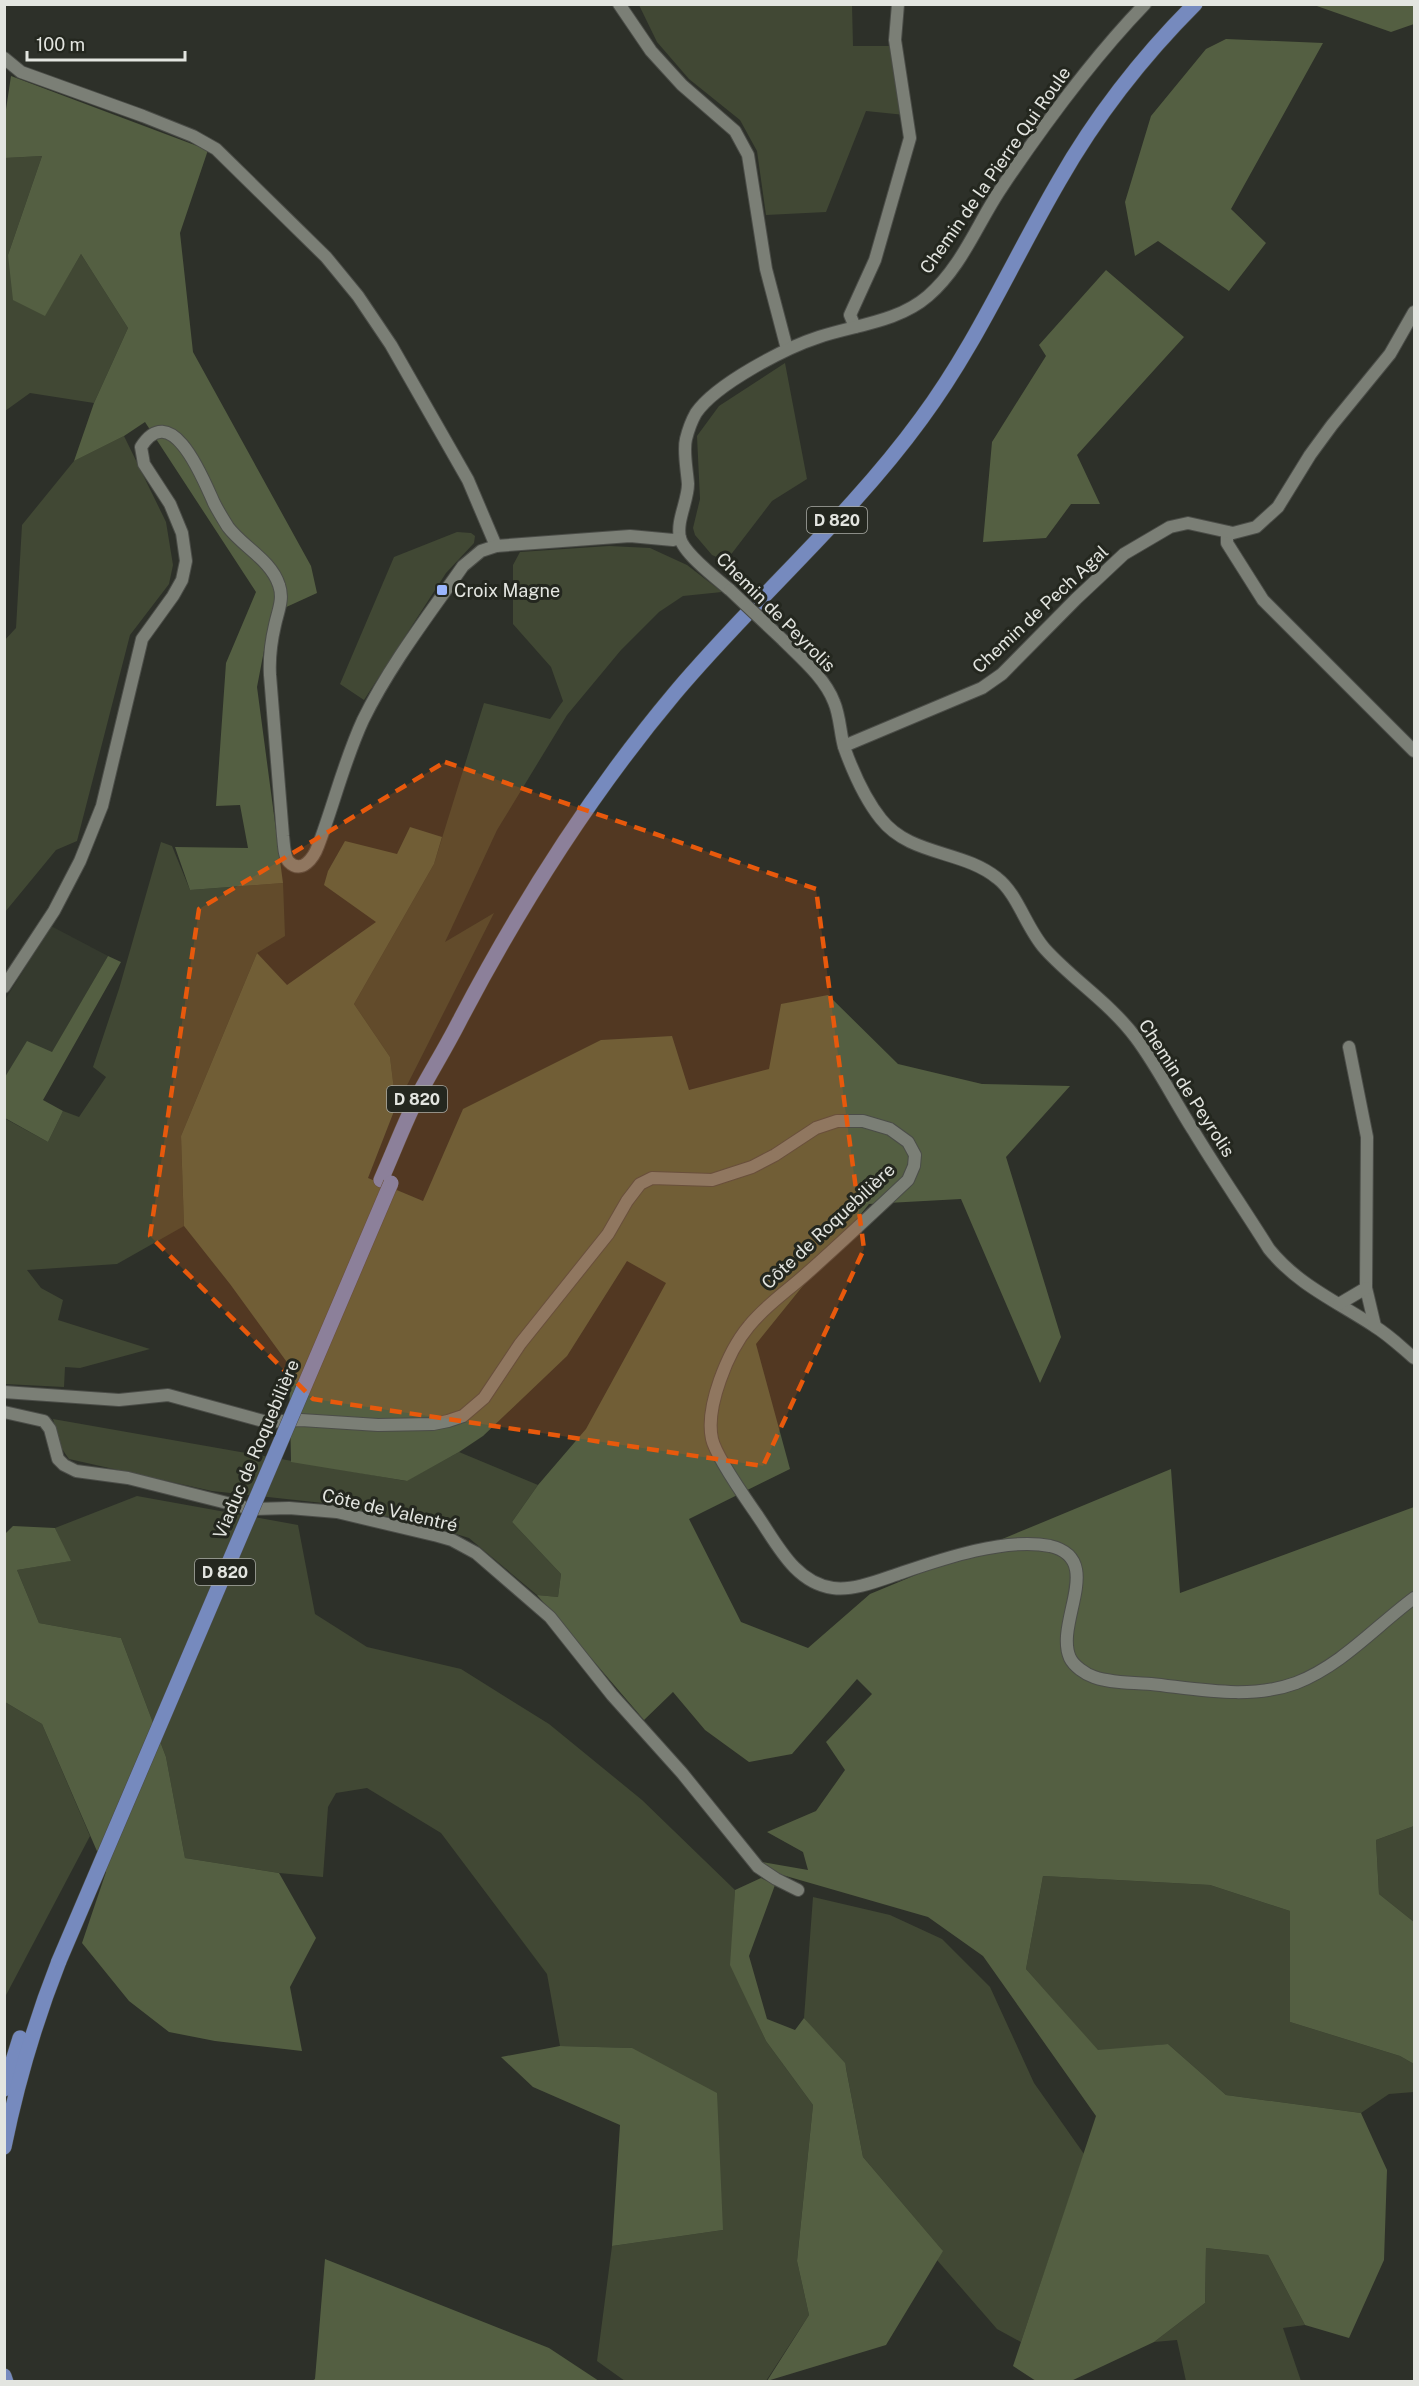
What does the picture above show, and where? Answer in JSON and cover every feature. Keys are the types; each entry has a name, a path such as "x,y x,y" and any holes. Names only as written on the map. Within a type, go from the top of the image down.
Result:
{"main road":[{"name":"Viaduc de Roquebilière","path":"55,1959 386,1181 460,1021 491,960 528,897 580,817 627,751 729,632 838,519 883,468 922,418 957,365 1058,182 1090,129 1128,77 1162,37 1195,4"},
{"name":"D 820","path":"4,2089 26,2021 55,1959"},
{"name":"D 820","path":"4,2147 23,2066 55,1959"},
{"path":"4,2376 6,2382"}],"street":[{"path":"4,987 54,911 80,861 102,806 142,639 174,596 182,580 186,561 182,533 170,504 144,464 141,447 146,439 158,433 170,434 186,448 201,472 215,506 230,529 273,572 280,586 282,603 269,655 283,836 287,860 294,867 301,867 308,863 317,849 349,753 381,686 463,566 481,551 496,546 630,536 672,540 680,538 688,492 685,441 696,415 708,400 728,385 787,349 766,269 748,155 735,131 682,85 651,51 619,4"},
{"path":"855,327 850,315 875,260 910,138 895,40 898,4"},
{"name":"Chemin de la Pierre Qui Roule","path":"787,349 818,337 902,313 929,296 955,265 1000,189 1072,88 1118,32 1145,4"},
{"path":"4,58 21,72 143,116 193,136 216,149 275,210 326,256 358,296 391,345 468,480 496,546"},
{"name":"Chemin de Pech Agal","path":"844,746 982,688 1002,674 1124,554 1170,526 1188,523 1233,534 1256,527 1278,507 1316,447 1390,354 1414,312"},
{"path":"1227,532 1227,543 1263,600 1414,751"},
{"name":"Chemin de Peyrolis","path":"680,538 689,552 783,640 829,691 835,703 844,746 865,796 882,821 917,845 974,864 997,877 1009,890 1031,931 1046,950 1119,1017 1136,1038 1269,1249 1302,1282 1375,1326 1414,1358"},
{"path":"1349,1047 1367,1137 1366,1288 1375,1326"},
{"name":"Côte de Roquebilière","path":"4,1392 119,1400 168,1395 267,1422 301,1420 378,1425 433,1424 448,1421 463,1416 484,1398 520,1344 608,1234 640,1184 652,1178 712,1180 752,1167 816,1128 837,1121 863,1121 890,1129 908,1142 915,1155 914,1166 908,1180 803,1277 764,1309 746,1330 729,1360 710,1415 713,1441 740,1490 789,1561 805,1577 817,1584 835,1589 852,1587 951,1557 998,1547 1028,1544 1051,1547 1067,1554 1077,1568 1077,1587 1066,1639 1070,1658 1086,1674 1098,1679 1234,1692 1266,1690 1294,1683 1320,1671 1349,1653 1414,1598"},
{"path":"1339,1304 1366,1288"},
{"name":"Côte de Valentré","path":"4,1412 44,1421 50,1429 58,1459 76,1471 128,1478 251,1509 289,1508 337,1512 452,1540 476,1553 550,1617 612,1695 682,1773 758,1867 798,1890"}],"highlighted area":[{"path":"445,762 816,889 864,1249 763,1466 313,1399 150,1236 199,909"}],"shaded area":[{"path":"639,5 852,5 853,46 890,46 905,115 866,111 826,212 766,215 757,151 740,120 689,79 657,42"},
{"path":"42,156 8,255 45,315 81,254 128,328 94,403 30,393 5,411 5,158"},
{"path":"785,363 807,479 772,501 726,561 712,555 695,535 693,528 700,499 697,436 719,406"},
{"path":"124,436 166,522 173,565 169,584 130,635 77,841 56,850 5,912 4,641 16,628 22,525 74,461"},
{"path":"457,532 471,533 475,536 474,543 446,573 364,700 340,684 394,557"},
{"path":"609,546 650,548 687,565 722,592 683,596 659,612 621,650 567,715 497,830 445,942 494,913 396,1107 390,1057 354,1004 434,864 484,703 550,719 563,701 551,667 513,624 513,565 520,552"},
{"path":"161,842 172,846 190,890 283,883 285,936 257,953 181,1136 184,1226 117,1264 27,1270 41,1288 63,1300 58,1320 150,1349 80,1368 65,1367 64,1387 5,1384 4,1118 48,1142 63,1111 79,1117 106,1077 93,1067 119,989"},
{"path":"51,926 108,956 52,1053 5,1077 5,1000"},
{"path":"53,1419 406,1481 459,1452 538,1485 512,1522 561,1574 558,1597 537,1595 469,1538 427,1525 323,1503 212,1491 69,1459 62,1449"},
{"path":"137,1496 298,1525 315,1614 367,1647 461,1669 549,1724 642,1800 735,1890 731,1965 766,2041 813,2105 797,2261 809,2315 766,2381 625,2381 597,2361 612,2246 723,2230 632,2048 560,2046 547,1974 441,1833 367,1788 336,1793 328,1807 323,1877 279,1873 185,1858 166,1757 121,1638 39,1623 17,1570 70,1561 55,1528"},
{"path":"5,1702 42,1724 90,1836 5,1997"},
{"path":"1414,1826 1414,1922 1379,1894 1376,1840"},
{"path":"1043,1876 1210,1885 1290,1911 1290,2022 1400,2056 1414,2064 1414,2092 1389,2094 1361,2113 1226,2095 1168,2044 1098,2051 1026,1969"},
{"path":"813,1897 890,1915 942,1939 990,1987 1034,2083 1084,2154 1021,2342 997,2329 937,2260 942,2250 863,2157 846,2068 804,2018"},
{"path":"1206,2248 1268,2255 1305,2325 1283,2328 1301,2381 1186,2381 1177,2340 1154,2342 1205,2303"}],"green space":[{"path":"1314,5 1414,5 1414,24 1391,32"},
{"path":"1226,39 1323,43 1231,209 1266,243 1229,291 1158,241 1135,256 1125,202 1151,116 1206,49"},
{"path":"11,76 208,150 180,233 193,352 311,566 317,593 271,614 257,687 283,883 190,890 175,847 248,848 240,805 216,806 226,663 256,592 145,422 124,436 74,461 94,403 128,328 81,254 45,316 13,300 8,255 42,156 5,158 5,116"},
{"path":"1106,270 1184,337 1077,455 1100,504 1071,504 1046,538 983,542 992,442 1046,356 1039,345"},
{"path":"410,827 442,837 434,864 354,1004 390,1057 396,1106 368,1178 423,1201 463,1109 601,1040 672,1036 689,1090 769,1069 781,1004 828,995 898,1064 982,1084 1070,1086 1006,1157 1061,1337 1040,1383 961,1199 869,1204 756,1344 790,1469 689,1519 741,1622 808,1648 870,1594 1171,1469 1180,1593 1414,1507 1414,1826 1376,1840 1379,1894 1414,1922 1414,2064 1400,2056 1290,2022 1290,1911 1210,1885 1043,1876 1026,1969 1098,2050 1168,2044 1226,2095 1361,2113 1387,2170 1384,2260 1349,2338 1305,2325 1268,2255 1206,2248 1205,2303 1154,2342 1071,2381 1036,2381 1013,2366 1096,2116 983,1956 928,1917 772,1872 762,1862 808,1870 803,1852 767,1832 816,1811 845,1770 826,1742 872,1694 857,1679 792,1754 749,1762 705,1730 673,1692 644,1720 537,1595 558,1597 561,1574 512,1522 538,1485 586,1429 666,1283 627,1261 567,1356 483,1436 407,1481 291,1462 289,1365 184,1226 181,1136 257,953 287,985 376,922 324,885 328,871 345,841 397,854"},
{"path":"108,956 121,962 43,1100 63,1111 48,1142 5,1118 5,1077 27,1041 52,1052"},
{"path":"13,1526 55,1528 71,1561 17,1570 39,1623 121,1638 166,1757 185,1858 279,1873 316,1938 290,1987 302,2051 215,2041 169,2032 129,2001 82,1943 106,1872 42,1724 5,1702 5,1534"},
{"path":"761,1878 775,1885 749,1956 767,2019 795,2030 804,2018 845,2063 863,2157 943,2251 886,2345 767,2381 809,2315 797,2261 813,2105 766,2041 730,1965 735,1890"},
{"path":"560,2046 632,2048 717,2093 723,2230 612,2246 620,2125 533,2087 501,2057"},
{"path":"325,2259 549,2348 599,2381 312,2381 315,2379"}],"place":[{"name":"Croix Magne","path":"442,590"}]}
